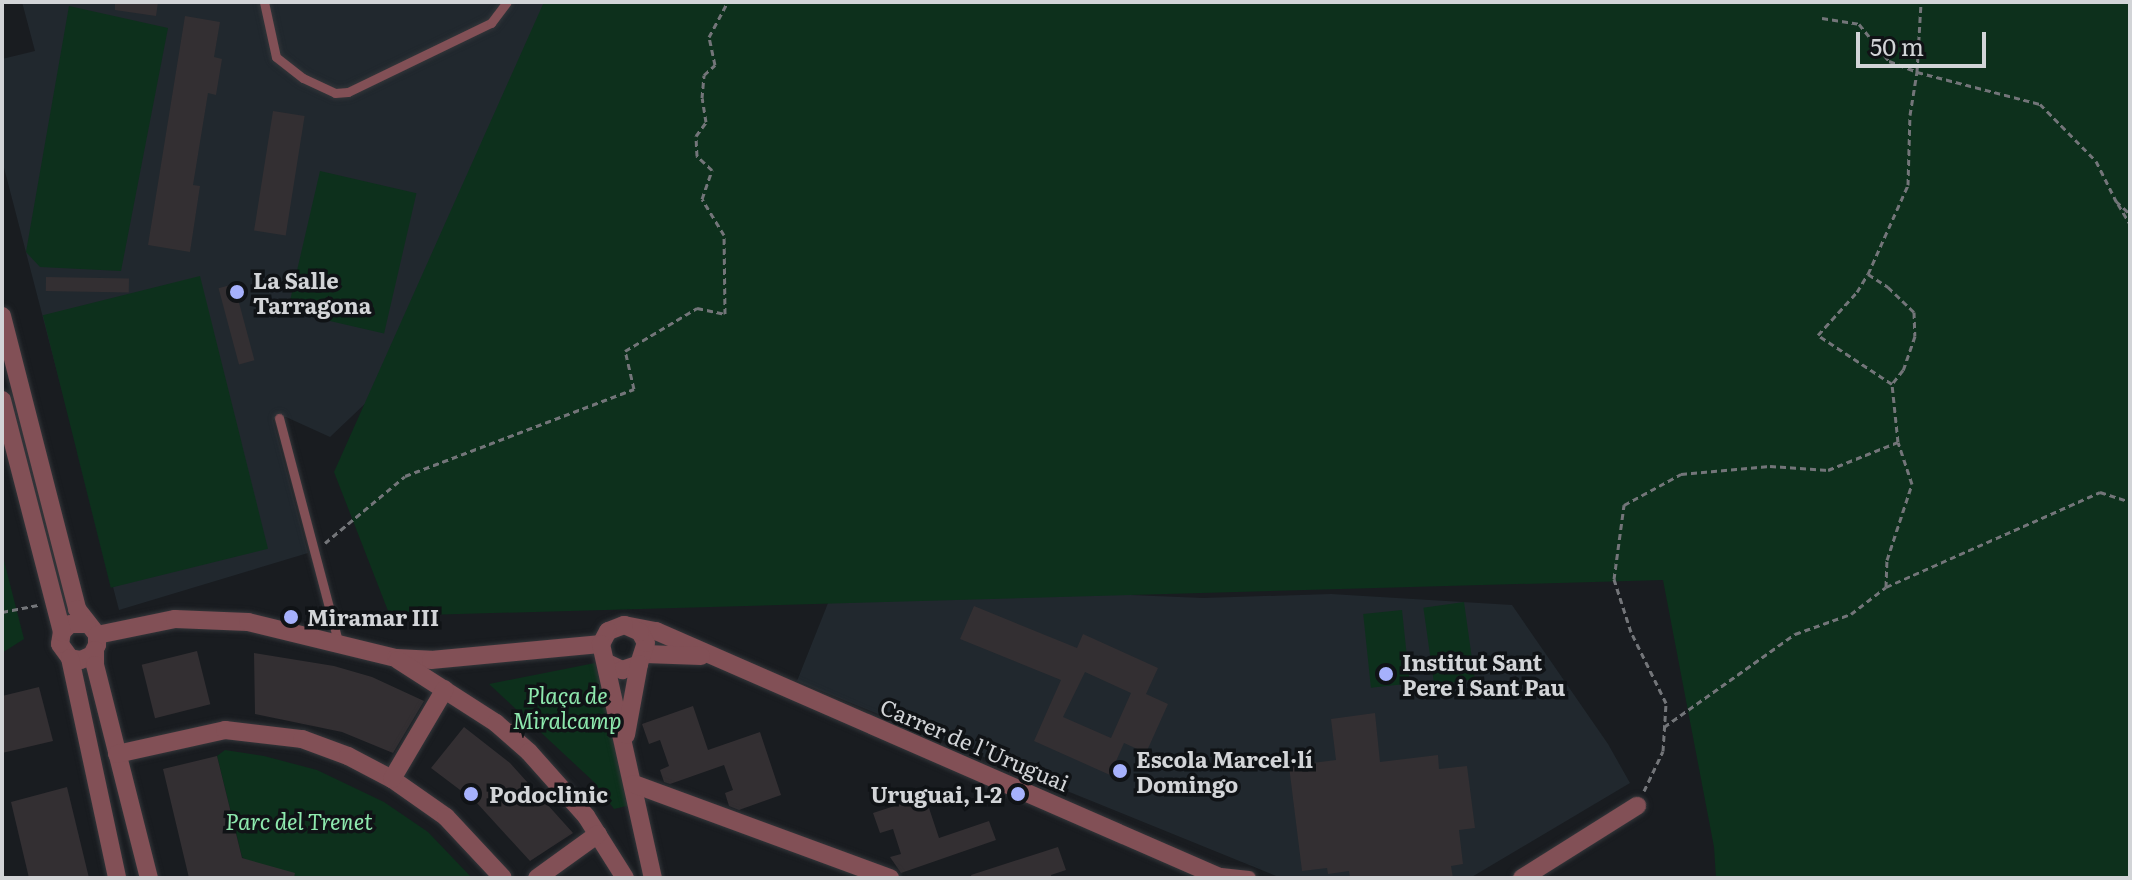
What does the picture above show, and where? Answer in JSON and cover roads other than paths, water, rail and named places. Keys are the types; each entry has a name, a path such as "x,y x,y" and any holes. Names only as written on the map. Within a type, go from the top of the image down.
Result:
{"street":[{"path":"2,316 77,609 93,637 95,665 149,878"},
{"path":"2,400 62,632 60,644 70,658 117,878"},
{"path":"93,637 175,619 248,622 396,658 431,660 601,644"},
{"path":"62,632 76,622 93,637"},
{"path":"624,625 640,632 646,643 624,741"},
{"path":"653,878 601,644 608,631 624,625 656,631 707,656"},
{"path":"70,658 81,660 93,637"},
{"path":"607,663 622,670 642,659 707,656"},
{"name":"Carrer de l'Uruguai","path":"707,656 1222,876"},
{"path":"396,658 496,723 529,752 598,834 625,878"},
{"path":"392,779 445,689"},
{"path":"117,754 225,730 302,739 392,779 446,817 503,878"},
{"path":"634,784 890,878"},
{"path":"1522,878 1637,806"},
{"path":"537,878 598,834"},
{"path":"1222,876 1249,878"}],"lane":[{"path":"265,2 272,48 285,66 327,90 348,92 491,23 507,2"},
{"path":"279,418 338,642"}],"place":[{"name":"La Salle Tarragona","path":"237,292"},
{"name":"Miramar III","path":"291,617"},
{"name":"Institut Sant Pere i Sant Pau","path":"1386,674"},
{"name":"Escola Marcel·lí Domingo","path":"1120,771"},
{"name":"Podoclinic","path":"471,794"},
{"name":"Uruguai, 1-2","path":"1018,794"}],"park label":[{"name":"Plaça de Miralcamp","path":"567,706"},
{"name":"Parc del Trenet","path":"299,821"}]}
